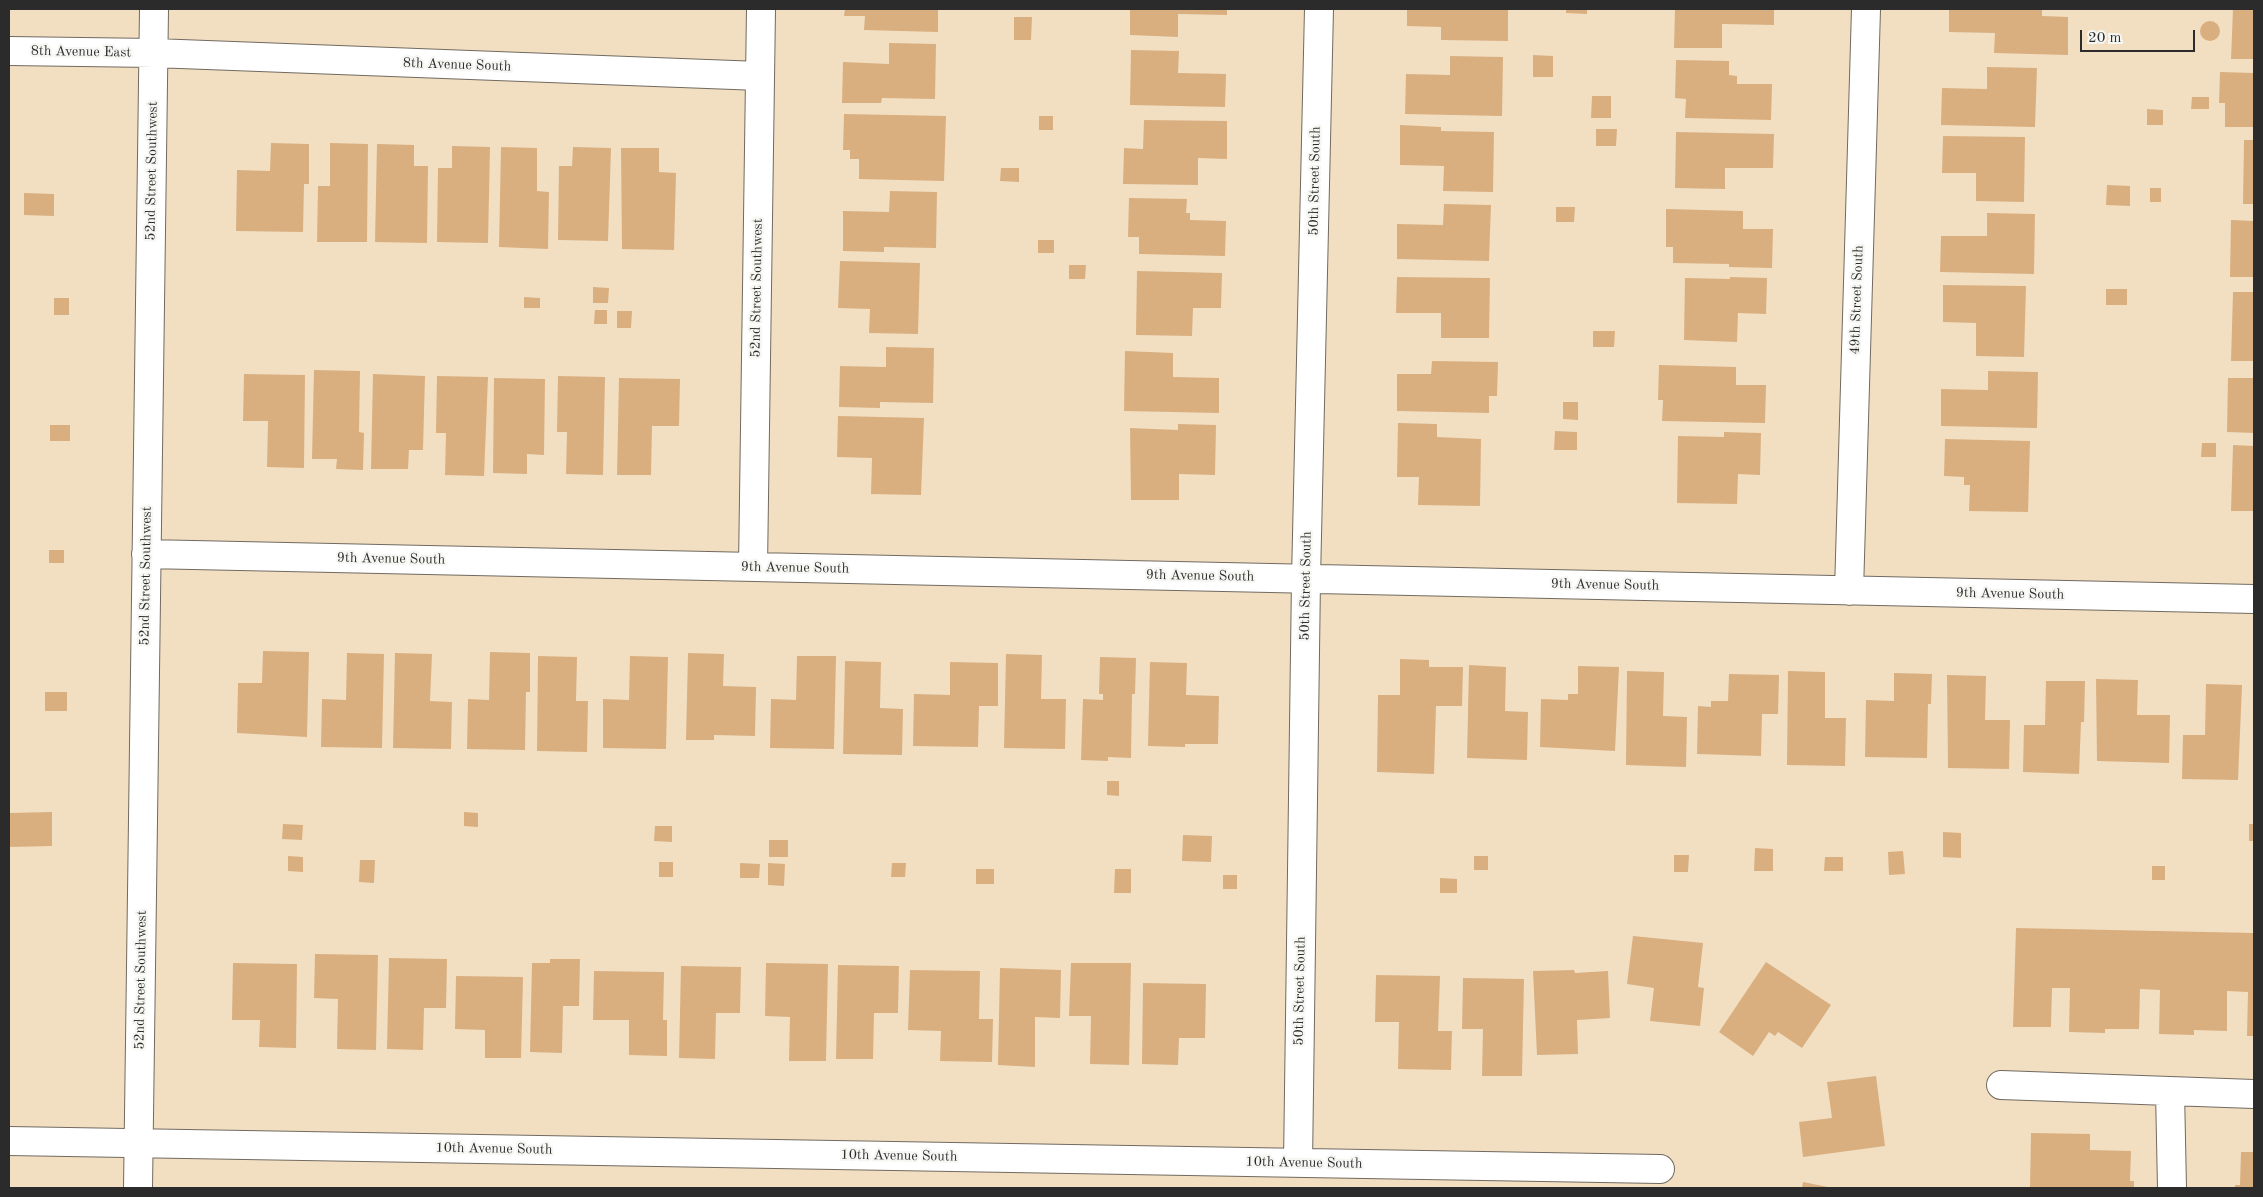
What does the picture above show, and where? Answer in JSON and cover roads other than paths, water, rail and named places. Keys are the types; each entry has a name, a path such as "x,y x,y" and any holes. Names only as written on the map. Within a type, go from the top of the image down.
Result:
{"street":[{"name":"52nd Street Southwest","path":"138,1188 154,9"},
{"name":"52nd Street Southwest","path":"753,567 761,9"},
{"name":"50th Street South","path":"1298,1163 1306,579 1319,9"},
{"name":"49th Street South","path":"1849,591 1866,9"},
{"name":"8th Avenue East","path":"9,51 154,53"},
{"name":"8th Avenue South","path":"154,53 760,76"},
{"name":"9th Avenue South","path":"146,554 2254,600"},
{"path":"2001,1085 2254,1094"},
{"path":"2170,1091 2172,1188"},
{"name":"10th Avenue South","path":"9,1141 1660,1169"}]}
